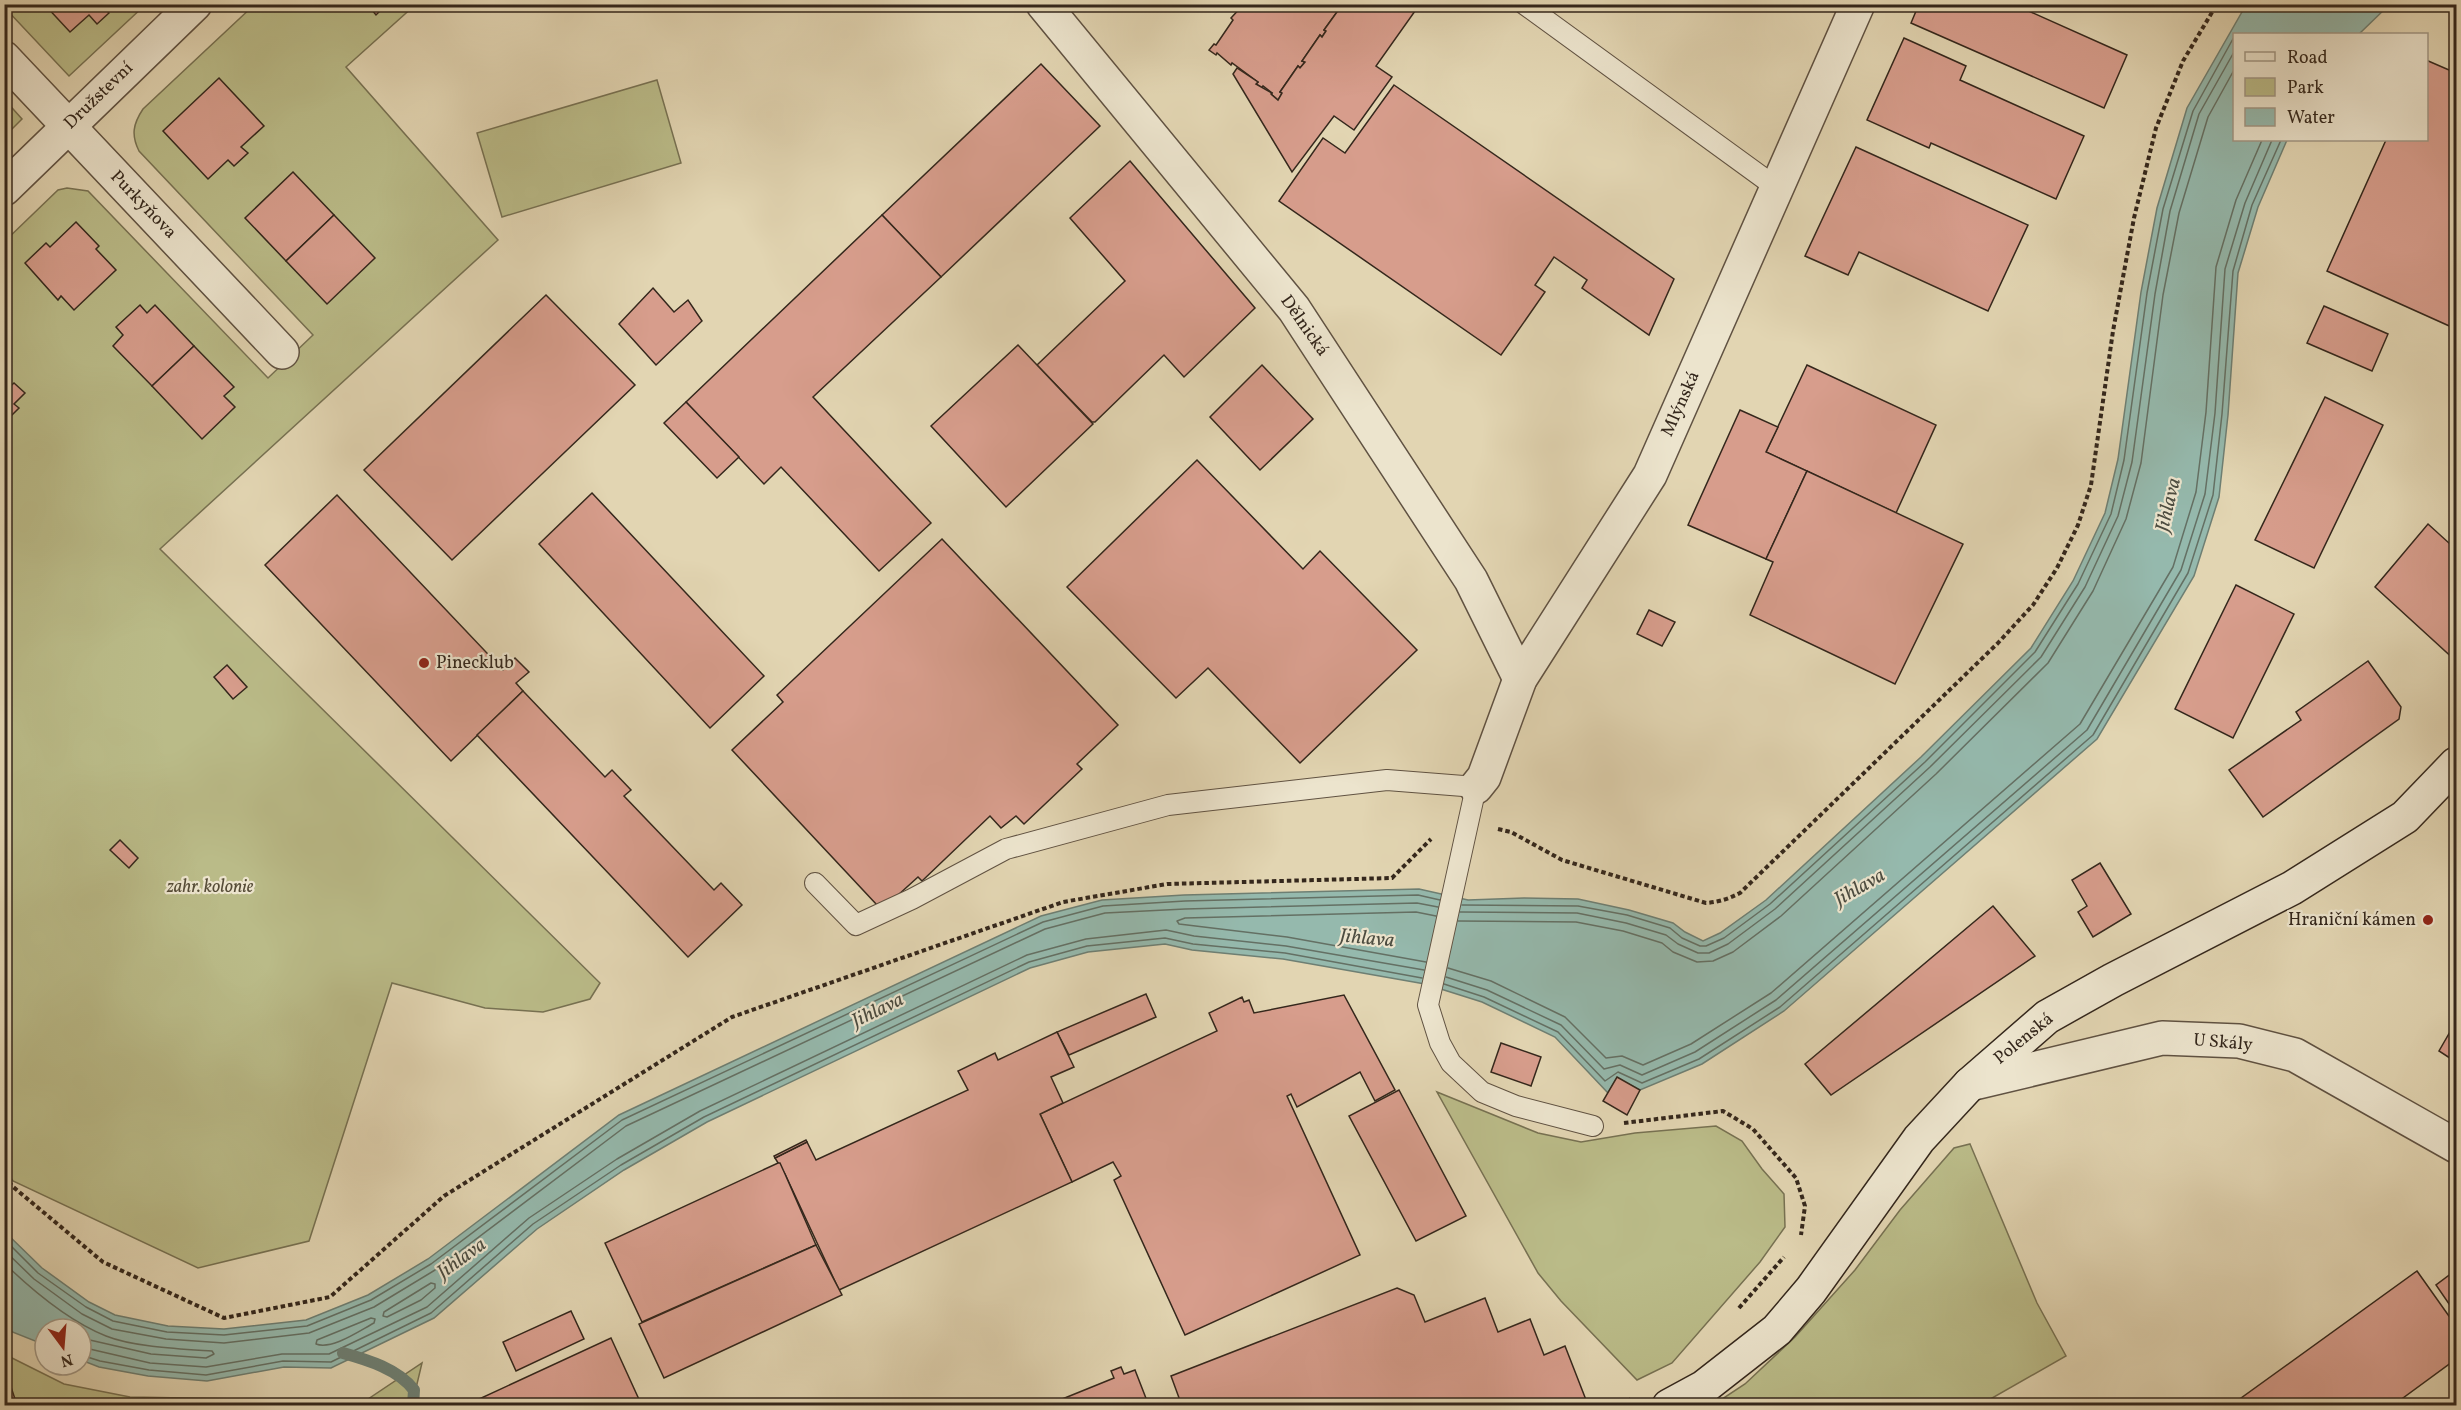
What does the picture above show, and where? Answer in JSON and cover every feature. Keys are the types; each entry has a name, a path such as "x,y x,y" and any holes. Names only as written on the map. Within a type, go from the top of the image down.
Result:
{"street":[{"name":"Družstevní","path":"4,189 195,4"},
{"name":"Dělnická","path":"1043,4 1293,309 1392,456 1471,580 1520,679"},
{"name":"Mlýnská","path":"1476,787 1484,777 1520,679 1650,475 1858,4"},
{"name":"Purkyňova","path":"4,58 282,352"},
{"name":"Polenská","path":"1669,1406 1704,1387 1777,1330 1811,1290 1919,1139 1970,1084 2048,1017 2113,980 2292,888 2405,817 2457,764"},
{"name":"U Skály","path":"1970,1084 2162,1038 2239,1041 2295,1055 2457,1146"}],"lane":[{"path":"1524,4 1777,188"},
{"path":"815,883 856,924 912,899 1006,849 1168,805 1387,780 1476,787 1428,1005 1440,1043 1451,1063 1482,1092 1515,1106 1593,1126"}],"path":[{"path":"4,1176 12,1186 103,1262 224,1317 330,1297 444,1196 732,1017 1063,902 1167,884 1392,878 1433,837 1468,825 1487,826 1511,832 1562,860 1706,903 1718,902 1740,893 1998,643 2034,605 2057,568 2078,525 2091,485 2113,331 2134,218 2156,128 2183,61 2217,4"},
{"path":"1593,1126 1722,1111 1753,1129 1796,1178 1806,1206 1800,1238"},
{"path":"1739,1308 1785,1256"},
{"path":"1622,1406 1631,1399"}],"green space":[{"path":"5,4 145,5 69,76 5,8"},
{"name":"zahr. kolonie","path":"254,5 415,5 346,67 498,240 160,549 600,983 590,999 543,1012 485,1008 392,983 309,1241 198,1268 13,1181 5,1169 4,242 58,190 67,188 88,191 268,378 313,335 139,151 134,135 135,125 143,109"},
{"path":"657,80 681,163 502,217 477,133"},
{"path":"5,100 22,119 5,136"},
{"path":"1437,1092 1538,1133 1581,1142 1635,1133 1716,1126 1742,1141 1784,1194 1785,1227 1760,1262 1672,1363 1637,1380 1561,1301 1538,1273"},
{"path":"1970,1144 2037,1303 2066,1356 1980,1405 1713,1405 1745,1384 1795,1337 1855,1270 1900,1210 1954,1148"},
{"path":"4,1354 33,1368 33,1377 50,1377 64,1384 130,1397 365,1401 422,1363 412,1405 5,1406"}],"water":[{"name":"Jihlava","path":"2246,5 2389,5 2360,33 2233,33 2233,141 2287,141 2258,207 2238,273 2228,415 2219,497 2194,576 2097,739 1784,1011 1702,1064 1640,1090 1617,1078 1608,1093 1555,1037 1482,1002 1425,984 1283,959 1192,950 1165,944 1088,952 1030,968 707,1122 624,1170 537,1229 434,1318 331,1368 284,1367 207,1381 148,1376 93,1365 93,1317 33,1317 33,1340 5,1329 4,1231 42,1268 89,1302 115,1315 168,1326 224,1329 306,1320 368,1295 428,1259 619,1115 1041,916 1102,900 1184,895 1419,889 1468,900 1578,899 1629,910 1673,923 1703,941 1720,933 1766,900 1921,757 2031,648 2073,581 2105,513 2118,459 2141,292 2157,208 2187,108"}],"building":[{"path":"44,4 102,4 109,13 97,24 89,15 70,32"},
{"path":"367,4 387,4 376,15"},
{"path":"1244,4 1346,4 1342,5 1324,30 1326,31 1322,37 1320,35 1302,61 1305,62 1300,68 1298,66 1280,92 1282,93 1278,100 1232,63 1231,65 1217,53 1216,55 1209,50 1214,44 1216,45 1233,20 1231,18"},
{"path":"1420,4 1376,66 1392,77 1354,130 1334,116 1292,172 1233,74 1237,68 1258,82 1256,84 1272,93 1278,100 1282,93 1280,92 1298,66 1300,68 1305,62 1302,61 1320,35 1322,37 1326,31 1324,30 1342,5"},
{"path":"1919,4 2013,4 2127,55 2104,108 1911,23"},
{"path":"1904,38 1966,66 1960,80 2084,136 2056,199 1931,143 1929,148 1867,120"},
{"path":"2428,61 2456,73 2456,329 2327,271 2386,141 2428,141"},
{"path":"1041,64 1100,126 941,277 882,215"},
{"path":"219,78 264,126 241,147 248,153 234,166 228,160 208,179 163,131"},
{"path":"1394,85 1674,279 1649,335 1582,288 1587,280 1554,257 1535,285 1545,292 1501,355 1279,201 1323,138 1345,153"},
{"path":"1856,147 2028,225 1988,311 1859,252 1848,275 1805,256"},
{"path":"1130,161 1255,308 1184,377 1164,355 1095,422 1092,422 1037,365 1125,281 1070,218"},
{"path":"293,172 334,215 286,261 245,218"},
{"path":"334,215 375,258 327,304 286,261"},
{"path":"882,215 941,277 813,397 931,523 879,571 781,467 764,484 686,402"},
{"path":"76,222 99,246 96,249 116,270 74,310 61,296 58,300 25,263 46,243 50,247"},
{"path":"653,288 674,312 688,300 702,321 656,365 619,324"},
{"path":"546,295 635,385 452,560 364,470"},
{"path":"140,305 147,313 155,305 194,346 152,386 113,346 123,335 116,327"},
{"path":"2324,306 2388,334 2372,371 2307,343"},
{"path":"1018,345 1093,424 1006,507 931,426"},
{"path":"194,346 234,387 224,396 235,407 202,439 152,386"},
{"path":"1262,365 1313,419 1260,470 1210,417"},
{"path":"1807,365 1936,425 1896,513 1766,452"},
{"path":"14,383 25,393 14,404 19,408 12,415 4,407 4,392"},
{"path":"2325,397 2383,425 2314,568 2255,540"},
{"path":"686,402 739,457 717,478 664,423"},
{"path":"1740,410 1778,427 1766,452 1807,471 1766,559 1688,525"},
{"path":"1197,460 1303,569 1320,551 1417,650 1300,763 1208,668 1176,698 1067,587"},
{"path":"1807,471 1963,544 1895,684 1750,615 1773,562 1766,559"},
{"path":"592,493 764,676 710,728 539,544"},
{"path":"337,495 503,670 515,658 529,672 516,683 523,691 451,761 265,565"},
{"path":"2428,524 2450,544 2456,536 2456,661 2375,587"},
{"path":"942,539 1118,725 1077,764 1082,769 1024,824 1016,816 1001,828 990,816 922,881 918,877 887,905 877,905 732,750 783,702 777,695"},
{"path":"2236,585 2294,614 2233,738 2175,709"},
{"path":"1649,610 1675,622 1662,646 1637,634"},
{"path":"2368,661 2401,707 2399,719 2263,817 2229,770 2301,720 2296,712"},
{"path":"227,665 247,687 233,699 214,677"},
{"path":"523,691 605,777 612,770 631,790 624,796 714,890 721,883 742,905 688,957 477,735"},
{"path":"120,840 138,858 129,868 110,850"},
{"path":"2100,863 2131,914 2093,937 2078,912 2087,906 2072,880"},
{"path":"1993,906 2035,956 1831,1095 1805,1064"},
{"path":"1146,994 1156,1017 1069,1055 1057,1032"},
{"path":"1344,995 1395,1090 1375,1101 1360,1072 1297,1107 1291,1094 1287,1096 1360,1255 1185,1335 1114,1180 1121,1176 1113,1162 1072,1182 1040,1114 1217,1031 1209,1013 1242,997 1244,1002 1249,1000 1254,1013"},
{"path":"2454,1025 2456,1027 2456,1062 2439,1051"},
{"path":"1057,1032 1074,1067 1051,1077 1063,1103 1040,1114 1072,1182 839,1290 785,1174 775,1158 807,1142 816,1160 968,1090 958,1071 995,1053 998,1060"},
{"path":"1501,1043 1541,1057 1531,1086 1491,1072"},
{"path":"1617,1077 1640,1090 1627,1115 1603,1101"},
{"path":"1399,1090 1466,1216 1416,1241 1349,1116"},
{"path":"806,1140 807,1142 775,1158 774,1156"},
{"path":"780,1163 816,1245 642,1322 605,1243"},
{"path":"816,1245 842,1295 664,1378 639,1324"},
{"path":"2456,1270 2456,1314 2436,1285"},
{"path":"2417,1271 2456,1326 2456,1359 2392,1406 2230,1406"},
{"path":"1397,1288 1414,1295 1425,1322 1485,1298 1498,1332 1530,1319 1544,1355 1565,1346 1588,1405 1182,1406 1171,1376"},
{"path":"571,1311 584,1339 516,1371 503,1342"},
{"path":"611,1338 642,1406 464,1406"},
{"path":"1121,1367 1124,1374 1135,1370 1149,1406 1045,1406 1114,1378 1111,1371"},
{"path":"4,1380 10,1384 16,1402 11,1406 4,1406"}],"waterway":[{"path":"343,1353 372,1362 400,1376 414,1390 413,1406"}],"place":[{"name":"Pinecklub","path":"424,663"},
{"name":"Hraniční kámen","path":"2428,920"}]}
